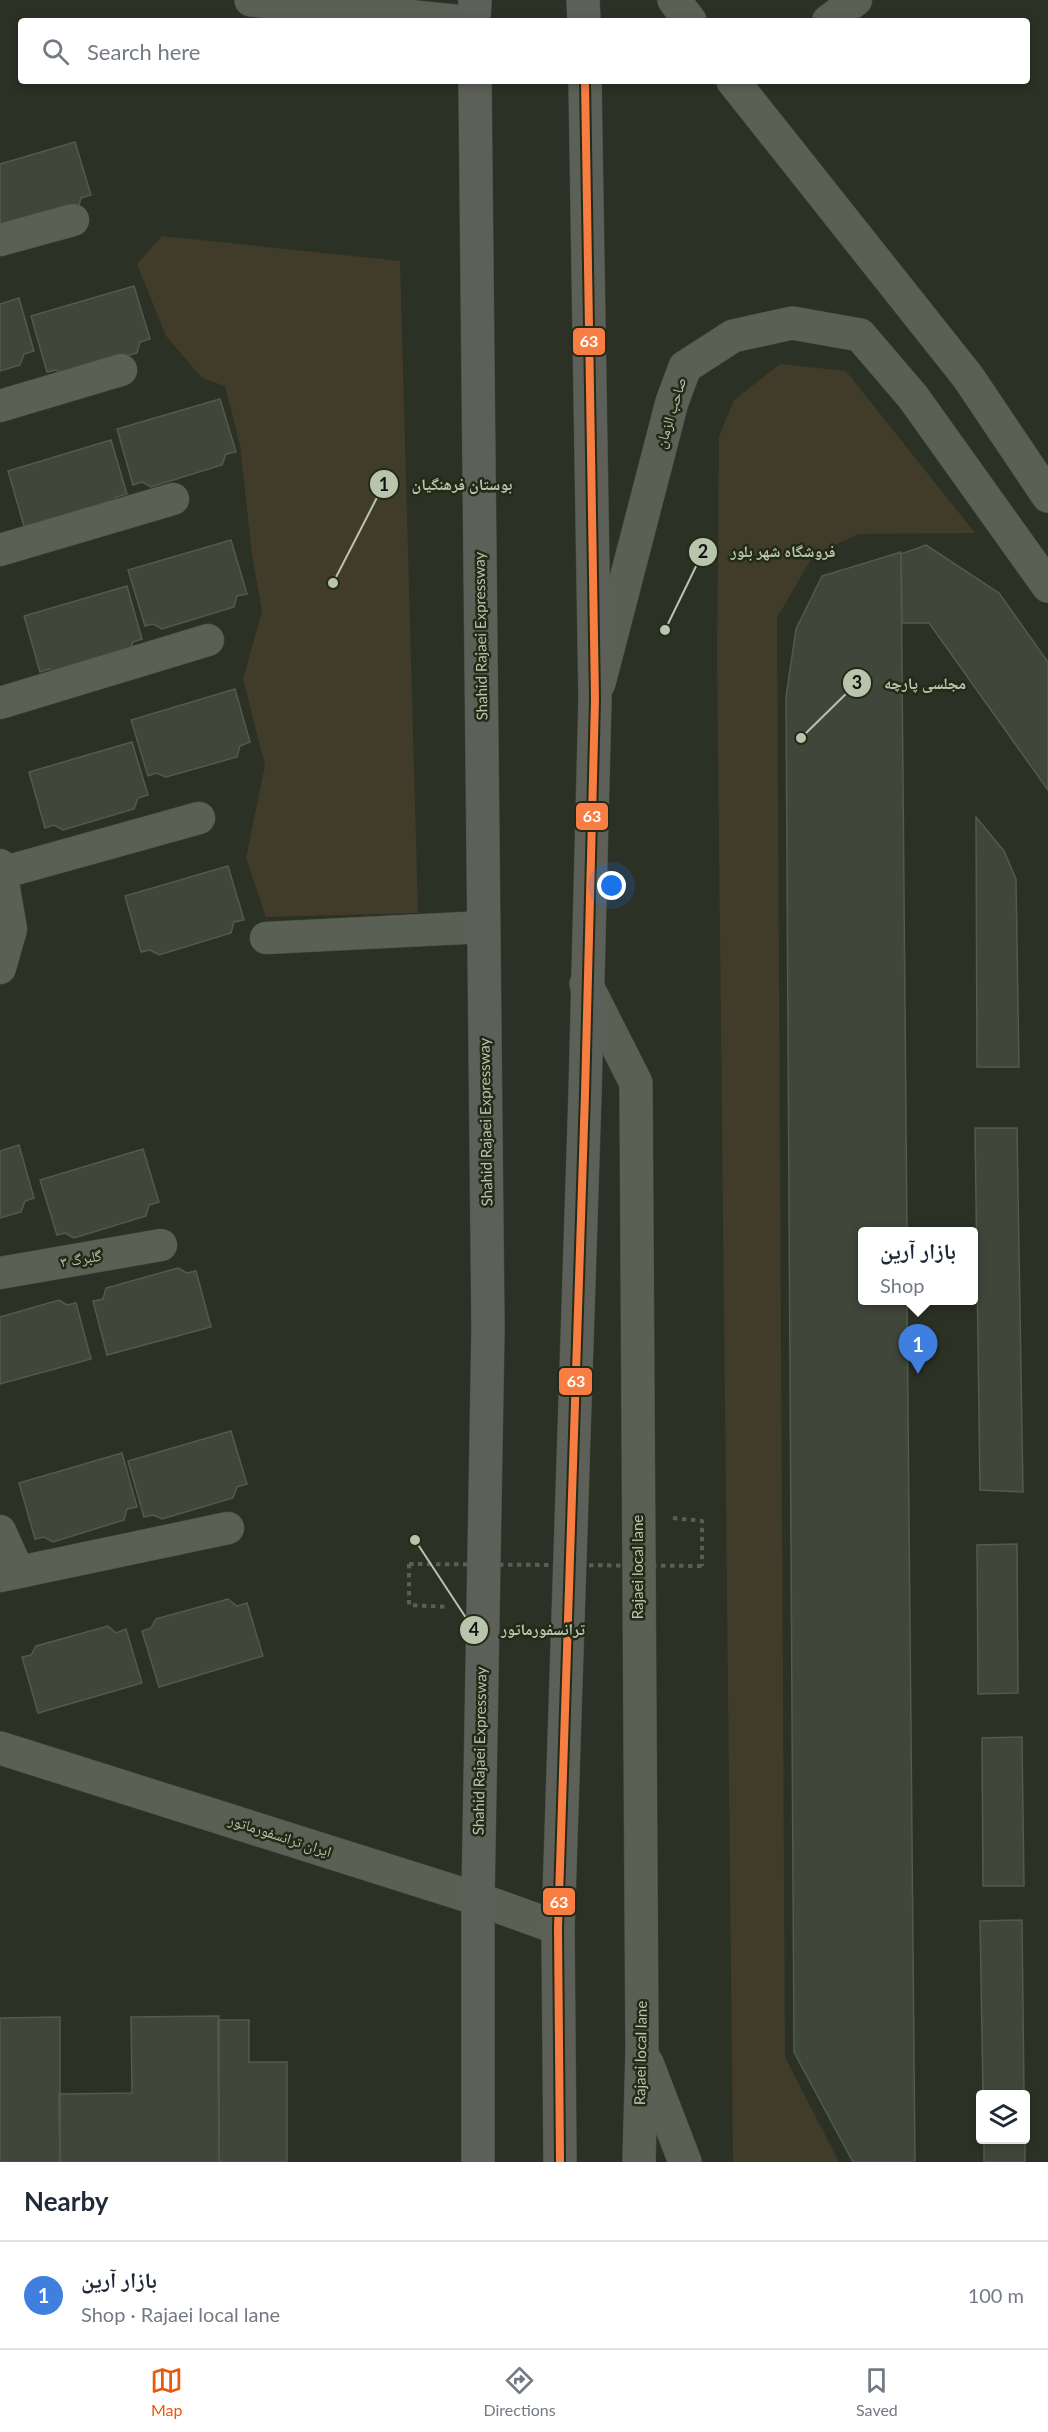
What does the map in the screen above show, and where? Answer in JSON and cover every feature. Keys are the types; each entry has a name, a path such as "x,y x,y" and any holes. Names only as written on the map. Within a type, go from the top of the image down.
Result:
{"highway":[{"path":"474,18 475,0"},
{"path":"583,0 584,18"},
{"name":"Shahid Rajaei Expressway","path":"475,84 488,1329 478,1899 478,2162"},
{"path":"560,2162 558,1928 585,1094 595,699 585,84"}],"street":[{"path":"251,0 425,18"},
{"path":"675,0 688,18"},
{"path":"832,18 856,0"},
{"path":"740,84 968,376 1048,496"},
{"path":"0,240 73,220"},
{"name":"صاحب الزمان","path":"595,699 672,402 685,367 733,336 792,323 860,335 913,397 1048,586"},
{"path":"0,406 121,370"},
{"path":"0,550 173,499"},
{"path":"0,703 208,640"},
{"path":"0,968 10,929 3,907 1,869 199,818"},
{"path":"266,938 484,927"},
{"name":"Rajaei local lane","path":"586,984 636,1083 642,2050 639,2162"},
{"name":"گلبرگ ۳","path":"0,1273 161,1245"},
{"path":"0,1531 9,1574 228,1528"},
{"name":"ایران ترانسفورماتور","path":"0,1748 478,1899 558,1928"},
{"path":"642,2050 685,2162"}],"path":[{"path":"409,1605 409,1564 702,1566 702,1521"}],"shaded area":[{"path":"162,236 400,261 418,913 266,917 246,858 265,765 243,679 262,611 252,555 240,445 225,386 202,378 166,336 137,264"},
{"path":"780,364 846,371 975,533 859,534 814,554 777,618 785,2057 839,2162 733,2162 717,655 719,436 734,400"}],"building":[{"path":"75,142 91,195 81,198 78,209 0,227 0,164"},
{"path":"134,286 150,339 140,342 137,353 65,374 56,370 47,372 31,316"},
{"path":"19,298 34,351 24,354 20,365 0,371 0,304"},
{"path":"220,399 236,452 226,454 222,465 151,487 142,482 133,485 117,429"},
{"path":"111,440 127,494 116,497 114,507 24,526 8,471"},
{"path":"231,540 247,594 237,596 234,607 162,629 153,624 145,626 128,570"},
{"path":"926,545 999,593 1048,662 1048,790 929,623 902,623 901,554"},
{"path":"901,552 907,1227 858,1227 858,1305 907,1305 915,2162 853,2162 794,2052 786,697 796,629 822,576"},
{"path":"127,586 142,639 133,642 129,653 58,674 49,669 40,672 24,616"},
{"path":"235,689 250,742 240,746 237,757 166,777 156,773 148,776 131,720"},
{"path":"132,742 148,795 138,798 134,809 63,830 54,825 45,828 29,772"},
{"path":"976,817 1004,851 1016,879 1019,1067 977,1067"},
{"path":"228,866 244,920 234,922 231,933 159,955 150,950 141,952 125,896"},
{"path":"975,1128 1017,1128 1023,1492 980,1490"},
{"path":"19,1145 34,1198 25,1201 21,1212 0,1218 0,1151"},
{"path":"143,1149 159,1202 149,1205 146,1216 74,1238 65,1233 57,1235 40,1180"},
{"path":"178,1268 187,1273 196,1271 211,1327 107,1355 93,1301 103,1299 106,1288"},
{"path":"59,1300 67,1305 76,1303 91,1359 0,1384 0,1317"},
{"path":"231,1431 247,1484 237,1487 233,1498 162,1519 153,1515 144,1517 128,1461"},
{"path":"122,1453 137,1507 127,1509 124,1520 53,1542 44,1537 35,1539 19,1483"},
{"path":"1017,1544 1018,1693 978,1694 977,1545"},
{"path":"228,1599 237,1606 247,1603 263,1656 159,1687 142,1631 151,1628 156,1619"},
{"path":"108,1626 116,1633 126,1629 142,1683 38,1713 22,1657 31,1655 36,1646"},
{"path":"1022,1737 1024,1886 983,1886 982,1738"},
{"path":"1022,1920 1024,2090 983,2090 980,1921"},
{"path":"219,2016 219,2162 60,2162 59,2094 132,2093 131,2017"},
{"path":"60,2017 60,2162 0,2162 0,2018"},
{"path":"218,2020 249,2020 249,2062 287,2062 287,2162 219,2162"},
{"path":"984,2144 1025,2144 1025,2162 984,2162"}],"transit line":[{"name":"63","path":"560,2162 558,1928 585,1094 595,699 585,84"}],"place":[{"name":"بوستان فرهنگیان","path":"333,583"},
{"name":"فروشگاه شهر بلور","path":"665,630"},
{"name":"مجلسی پارچه","path":"801,738"},
{"name":"بازار آرین","path":"918,1374"},
{"name":"ترانسفورماتور","path":"415,1540"}]}
